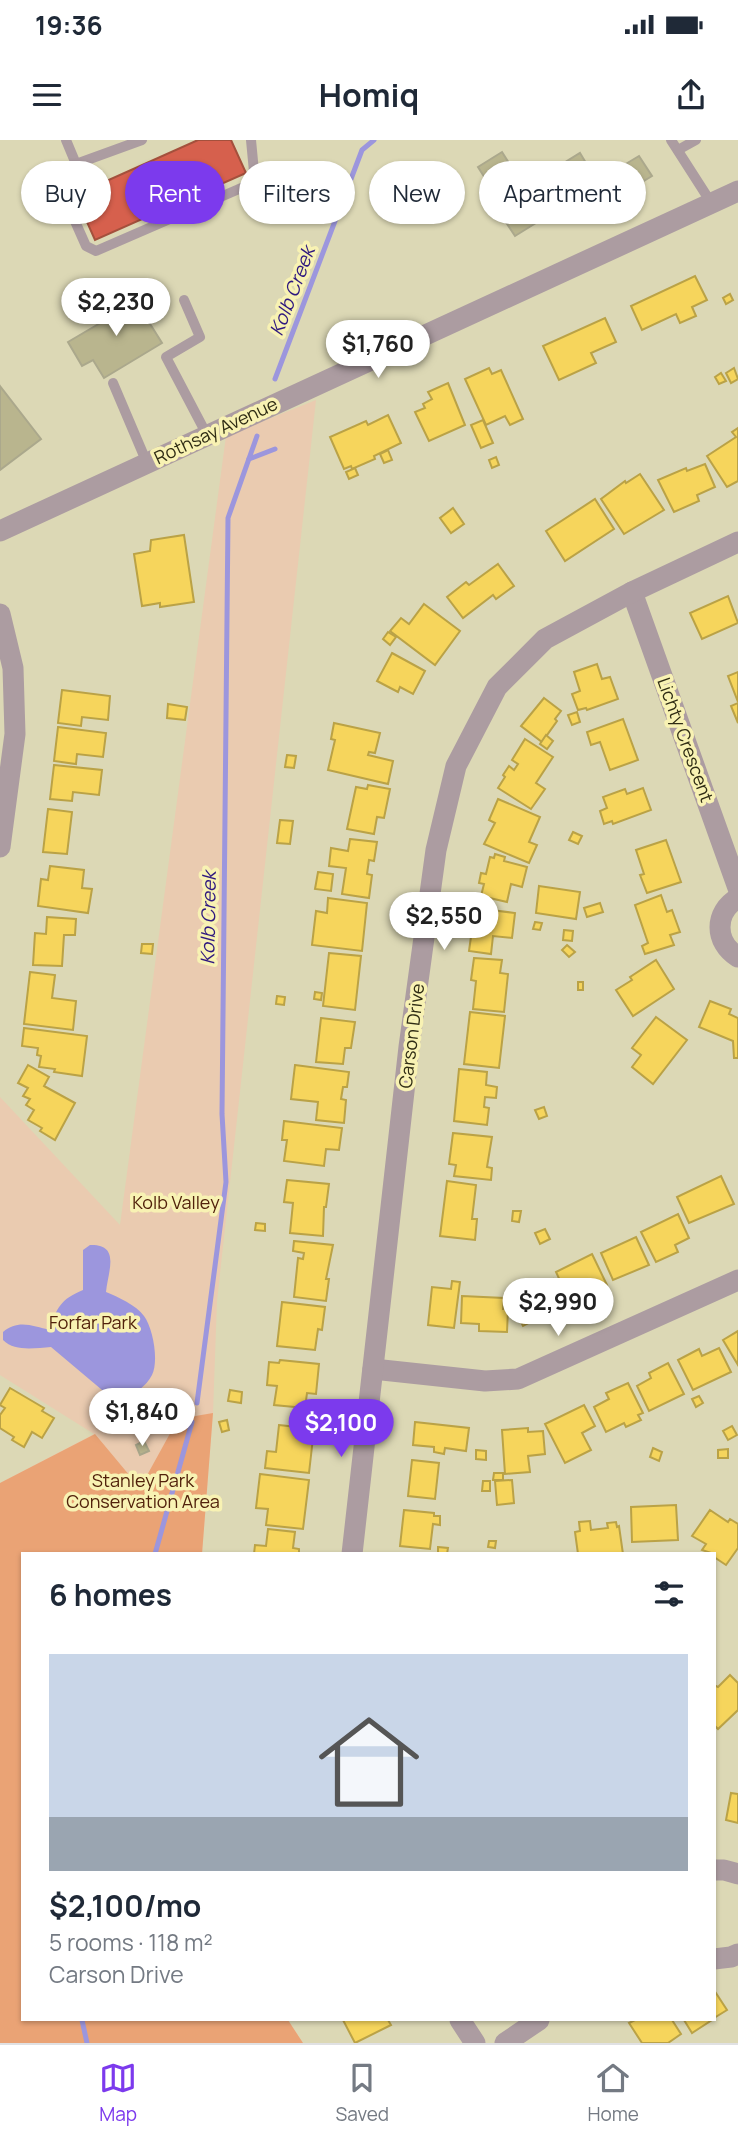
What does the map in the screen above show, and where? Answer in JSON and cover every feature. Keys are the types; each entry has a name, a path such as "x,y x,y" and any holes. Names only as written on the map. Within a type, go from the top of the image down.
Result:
{"street":[{"name":"Rothsay Avenue","path":"0,531 738,191"},
{"name":"Carson Drive","path":"352,1552 410,1047 436,850 456,766 497,687 545,639 632,592 738,542"},
{"name":"Lichty Crescent","path":"632,592 738,888"},
{"path":"0,614 13,668 15,734 0,848"},
{"path":"738,898 730,902 719,924 720,936 726,948 738,957"},
{"path":"373,1369 485,1381 518,1379 738,1280"},
{"path":"716,1870 738,1874"},
{"path":"716,1959 738,1954"},
{"path":"461,2021 475,2043"},
{"path":"505,2043 537,2021"}],"lane":[{"path":"66,140 75,161"},
{"path":"84,161 142,140"},
{"path":"76,224 86,246 96,251 255,182 251,140"},
{"path":"696,140 674,145 712,204"},
{"path":"184,300 200,337 166,357 207,435"},
{"path":"113,383 147,463"}],"green space":[{"path":"316,400 217,1301 213,1413 202,1552 21,1552 21,2021 289,2021 303,2043 0,2043 0,1483 94,1434 0,1375 0,1097 120,1225 226,436"},
{"name":"Stanley Park Conservation Area","path":"213,1413 202,1552 21,1552 21,2021 289,2021 303,2043 0,2043 0,1483 95,1434 140,1488 178,1419"}],"shaded area":[{"path":"90,1245 100,1246 109,1254 106,1292 141,1312 152,1336 155,1362 152,1375 139,1390 121,1400 108,1395 51,1347 19,1348 3,1340 3,1332 14,1326 26,1325 50,1330 60,1305 83,1290 83,1250"}],"building: Homes":[{"path":"695,276 707,300 692,307 696,316 680,323 676,314 642,330 631,306"},
{"path":"730,294 733,300 726,304 723,298"},
{"path":"605,318 616,342 591,353 596,363 559,380 543,346"},
{"path":"489,368 492,374 501,370 523,419 510,425 505,416 486,425 465,379"},
{"path":"734,368 738,379 731,383 726,373"},
{"path":"721,373 726,381 719,384 715,377"},
{"path":"448,383 465,425 429,441 415,412 425,408 423,404 432,399 428,392"},
{"path":"388,415 401,443 374,456 375,459 352,469 351,466 344,469 330,437 366,421 368,425"},
{"path":"483,420 493,443 481,448 471,425"},
{"path":"738,428 738,481 727,487 707,456 736,437 732,432"},
{"path":"388,450 392,460 384,463 380,454"},
{"path":"496,457 499,465 492,468 489,460"},
{"path":"705,464 715,487 697,495 699,501 674,512 658,480 686,468 687,471"},
{"path":"355,468 358,475 349,479 346,472"},
{"path":"640,474 664,510 624,534 601,499 625,481 626,483"},
{"path":"595,499 614,529 565,561 546,531"},
{"path":"453,508 464,524 451,533 440,518"},
{"path":"184,535 194,602 160,607 160,603 142,606 134,554 150,551 151,540"},
{"path":"498,564 514,586 496,599 493,595 463,618 447,597 466,582 469,585"},
{"path":"728,596 738,623 702,639 690,613"},
{"path":"424,604 460,631 435,665 390,631 401,618 409,624"},
{"path":"388,632 396,637 390,645 383,639"},
{"path":"392,653 425,671 413,694 400,687 398,692 377,681"},
{"path":"597,664 602,679 610,677 618,699 587,710 578,710 572,694 580,691 574,672"},
{"path":"738,672 738,702 728,676"},
{"path":"62,690 110,696 108,720 82,717 81,726 58,723"},
{"path":"544,698 561,711 542,742 521,726"},
{"path":"738,703 738,723 731,706"},
{"path":"168,704 187,707 185,720 167,718"},
{"path":"577,712 580,722 572,725 568,715"},
{"path":"623,719 638,760 610,770 600,742 591,745 587,732"},
{"path":"334,723 380,733 375,753 369,752 368,755 393,761 388,784 328,770 335,740 331,739"},
{"path":"58,727 106,733 103,757 77,754 76,764 54,761"},
{"path":"546,735 553,741 547,749 540,744"},
{"path":"525,739 553,757 536,783 545,789 531,809 498,788 509,766 514,770 518,764 512,760"},
{"path":"287,755 296,756 294,768 285,767"},
{"path":"54,765 102,770 99,795 73,792 72,801 50,799"},
{"path":"368,785 390,789 384,818 377,817 374,834 347,829 356,787 367,789"},
{"path":"643,788 651,810 613,824 612,821 604,824 600,811 607,808 603,797 625,789 627,794"},
{"path":"498,799 540,817 529,842 537,845 529,863 484,844 495,823 489,820"},
{"path":"48,809 72,812 67,854 43,852"},
{"path":"280,820 293,821 290,844 277,843"},
{"path":"573,832 582,836 578,844 569,840"},
{"path":"350,839 377,842 374,861 369,860 367,874 372,875 369,898 342,894 346,868 329,866 331,848 348,851"},
{"path":"666,840 681,882 647,893 640,875 644,874 636,850"},
{"path":"495,854 505,857 504,861 527,867 522,887 511,884 507,902 481,896 484,884 479,883 481,873 486,874 490,857 494,858"},
{"path":"50,866 84,870 82,888 92,889 88,913 38,906 41,879 48,880"},
{"path":"318,872 333,874 331,891 315,889"},
{"path":"539,886 580,892 576,919 536,913"},
{"path":"661,895 667,912 672,910 680,932 670,935 674,945 645,954 642,946 648,943 635,905"},
{"path":"328,898 367,903 362,951 312,945 316,911 327,913"},
{"path":"600,903 603,912 587,917 584,908"},
{"path":"475,908 515,913 512,938 493,936 491,954 469,951"},
{"path":"47,917 76,919 75,935 64,935 62,966 33,965 35,933 46,934"},
{"path":"535,922 542,923 540,930 533,929"},
{"path":"564,930 573,931 572,941 563,940"},
{"path":"142,944 153,944 152,954 141,953"},
{"path":"567,945 575,952 569,957 562,950"},
{"path":"329,953 361,956 355,1010 323,1006"},
{"path":"474,958 502,960 500,973 508,974 504,1012 473,1009 476,981 471,980"},
{"path":"656,960 674,989 633,1016 616,990"},
{"path":"30,972 55,975 52,998 76,1001 73,1030 24,1024"},
{"path":"578,982 583,982 583,990 578,990"},
{"path":"315,992 322,993 321,1000 314,999"},
{"path":"277,996 285,997 284,1005 276,1004"},
{"path":"710,1001 731,1009 729,1014 738,1018 738,1058 734,1058 733,1041 699,1027"},
{"path":"470,1012 505,1016 499,1068 464,1064"},
{"path":"656,1017 687,1040 653,1084 632,1067 641,1055 632,1048"},
{"path":"321,1018 355,1022 351,1048 345,1048 343,1064 316,1062"},
{"path":"24,1028 87,1036 82,1076 39,1067 41,1056 37,1055 38,1048 22,1046"},
{"path":"28,1065 49,1077 44,1086 75,1103 55,1140 28,1120 34,1110 26,1105 30,1099 23,1096 28,1088 18,1083"},
{"path":"295,1065 349,1072 347,1087 343,1087 341,1099 346,1100 344,1123 316,1120 318,1102 291,1099"},
{"path":"459,1069 487,1072 486,1085 497,1087 496,1098 485,1097 484,1107 489,1108 487,1125 454,1121"},
{"path":"544,1107 547,1116 539,1119 535,1110"},
{"path":"284,1121 342,1128 339,1150 326,1149 324,1166 284,1161 287,1140 282,1140"},
{"path":"453,1133 492,1137 487,1167 492,1168 491,1180 454,1176 456,1165 449,1164"},
{"path":"721,1176 734,1204 689,1223 677,1197"},
{"path":"287,1180 329,1184 324,1207 323,1236 290,1233 293,1203 284,1202"},
{"path":"447,1181 476,1185 472,1219 477,1219 475,1240 440,1236"},
{"path":"513,1211 521,1211 519,1222 512,1221"},
{"path":"678,1214 689,1238 675,1245 678,1252 656,1262 641,1232"},
{"path":"256,1223 265,1224 265,1231 255,1230"},
{"path":"545,1229 550,1239 540,1244 535,1233"},
{"path":"636,1237 649,1265 613,1280 601,1253"},
{"path":"294,1241 333,1245 326,1279 329,1279 326,1301 294,1297 298,1258 303,1259 304,1253 293,1251"},
{"path":"592,1254 607,1285 585,1295 582,1289 567,1296 556,1272"},
{"path":"553,1279 565,1304 523,1326 510,1300"},
{"path":"452,1281 460,1282 454,1328 428,1325 432,1287 451,1289"},
{"path":"462,1296 504,1298 503,1309 508,1309 507,1332 479,1331 479,1324 461,1323"},
{"path":"282,1302 325,1307 322,1330 318,1329 315,1350 277,1346"},
{"path":"738,1331 738,1365 723,1340"},
{"path":"719,1348 731,1372 693,1390 678,1360 699,1349 702,1356"},
{"path":"280,1360 319,1364 316,1394 307,1393 305,1408 274,1405 277,1386 267,1385 269,1362 279,1363"},
{"path":"668,1363 684,1394 649,1411 637,1386 651,1378 649,1373"},
{"path":"628,1383 643,1413 638,1415 641,1420 626,1427 624,1423 606,1432 594,1407 609,1399 606,1393"},
{"path":"10,1388 44,1408 42,1411 54,1418 42,1438 32,1432 24,1447 0,1428 0,1415 5,1408 0,1405"},
{"path":"230,1390 242,1392 241,1403 228,1401"},
{"path":"699,1396 703,1403 696,1407 692,1399"},
{"path":"584,1405 595,1426 582,1433 591,1450 565,1463 545,1424"},
{"path":"227,1420 229,1430 222,1432 219,1422"},
{"path":"415,1422 469,1428 466,1451 445,1448 444,1454 434,1452 434,1447 413,1445"},
{"path":"279,1425 314,1429 309,1473 265,1468 267,1451 276,1452"},
{"path":"732,1426 737,1435 728,1440 723,1431"},
{"path":"528,1428 528,1432 543,1431 545,1454 528,1456 530,1472 505,1474 502,1430"},
{"path":"653,1448 662,1452 659,1461 650,1457"},
{"path":"728,1449 728,1458 718,1458 718,1450"},
{"path":"476,1450 486,1451 486,1460 476,1459"},
{"path":"412,1460 439,1463 435,1499 408,1496"},
{"path":"494,1473 503,1473 503,1480 493,1480"},
{"path":"260,1474 309,1480 303,1529 266,1525 268,1509 256,1508"},
{"path":"512,1480 514,1503 497,1505 495,1481"},
{"path":"483,1481 490,1481 490,1491 482,1491"},
{"path":"676,1505 678,1540 632,1542 631,1507"},
{"path":"404,1510 440,1516 440,1525 433,1524 430,1549 400,1546"},
{"path":"710,1510 728,1522 730,1519 738,1524 738,1548 726,1565 716,1558 716,1552 702,1550 706,1544 692,1536"},
{"path":"590,1521 591,1530 608,1528 607,1523 616,1522 623,1552 578,1552 575,1532 580,1531 579,1522"},
{"path":"268,1529 295,1532 293,1548 299,1549 299,1552 254,1552 255,1545 266,1546"},
{"path":"489,1541 496,1541 495,1548 488,1547"},
{"path":"438,1547 448,1548 447,1552 438,1552"},
{"path":"730,1675 738,1683 738,1710 718,1729 716,1686"},
{"path":"731,1793 738,1794 738,1823 726,1820"},
{"path":"716,1993 727,2010 716,2017"},
{"path":"344,2021 389,2021 391,2025 355,2043"},
{"path":"673,2021 681,2034 668,2043 642,2043 629,2023"},
{"path":"685,2021 710,2021 692,2033"}],"building: Shops":[{"path":"198,140 231,140 241,161 239,176 225,182 225,161 151,161"},
{"path":"125,173 125,224 131,224 95,240 88,224 111,224 111,179"}],"building: Other":[{"path":"502,152 508,161 488,161"},
{"path":"580,153 585,161 567,161"},
{"path":"646,167 652,176 646,180"},
{"path":"507,224 534,224 515,236"},
{"path":"120,295 126,305 135,300 162,343 104,378 93,360 82,366 68,342 107,319 110,315 104,305"},
{"path":"0,386 41,439 0,470"},
{"path":"144,1441 149,1451 140,1455 136,1445"}],"waterway":[{"name":"Kolb Creek","path":"275,379 362,150 374,140"},
{"name":"Kolb Creek","path":"197,1403 226,1182 222,1114 228,518 257,436"},
{"path":"249,459 275,449"},
{"name":"Kolb Creek","path":"156,1552 192,1422"},
{"name":"Kolb Creek","path":"82,2021 87,2043"}],"park label":[{"name":"Kolb Valley","path":"176,1203"},
{"name":"Forfar Park","path":"93,1323"}]}
